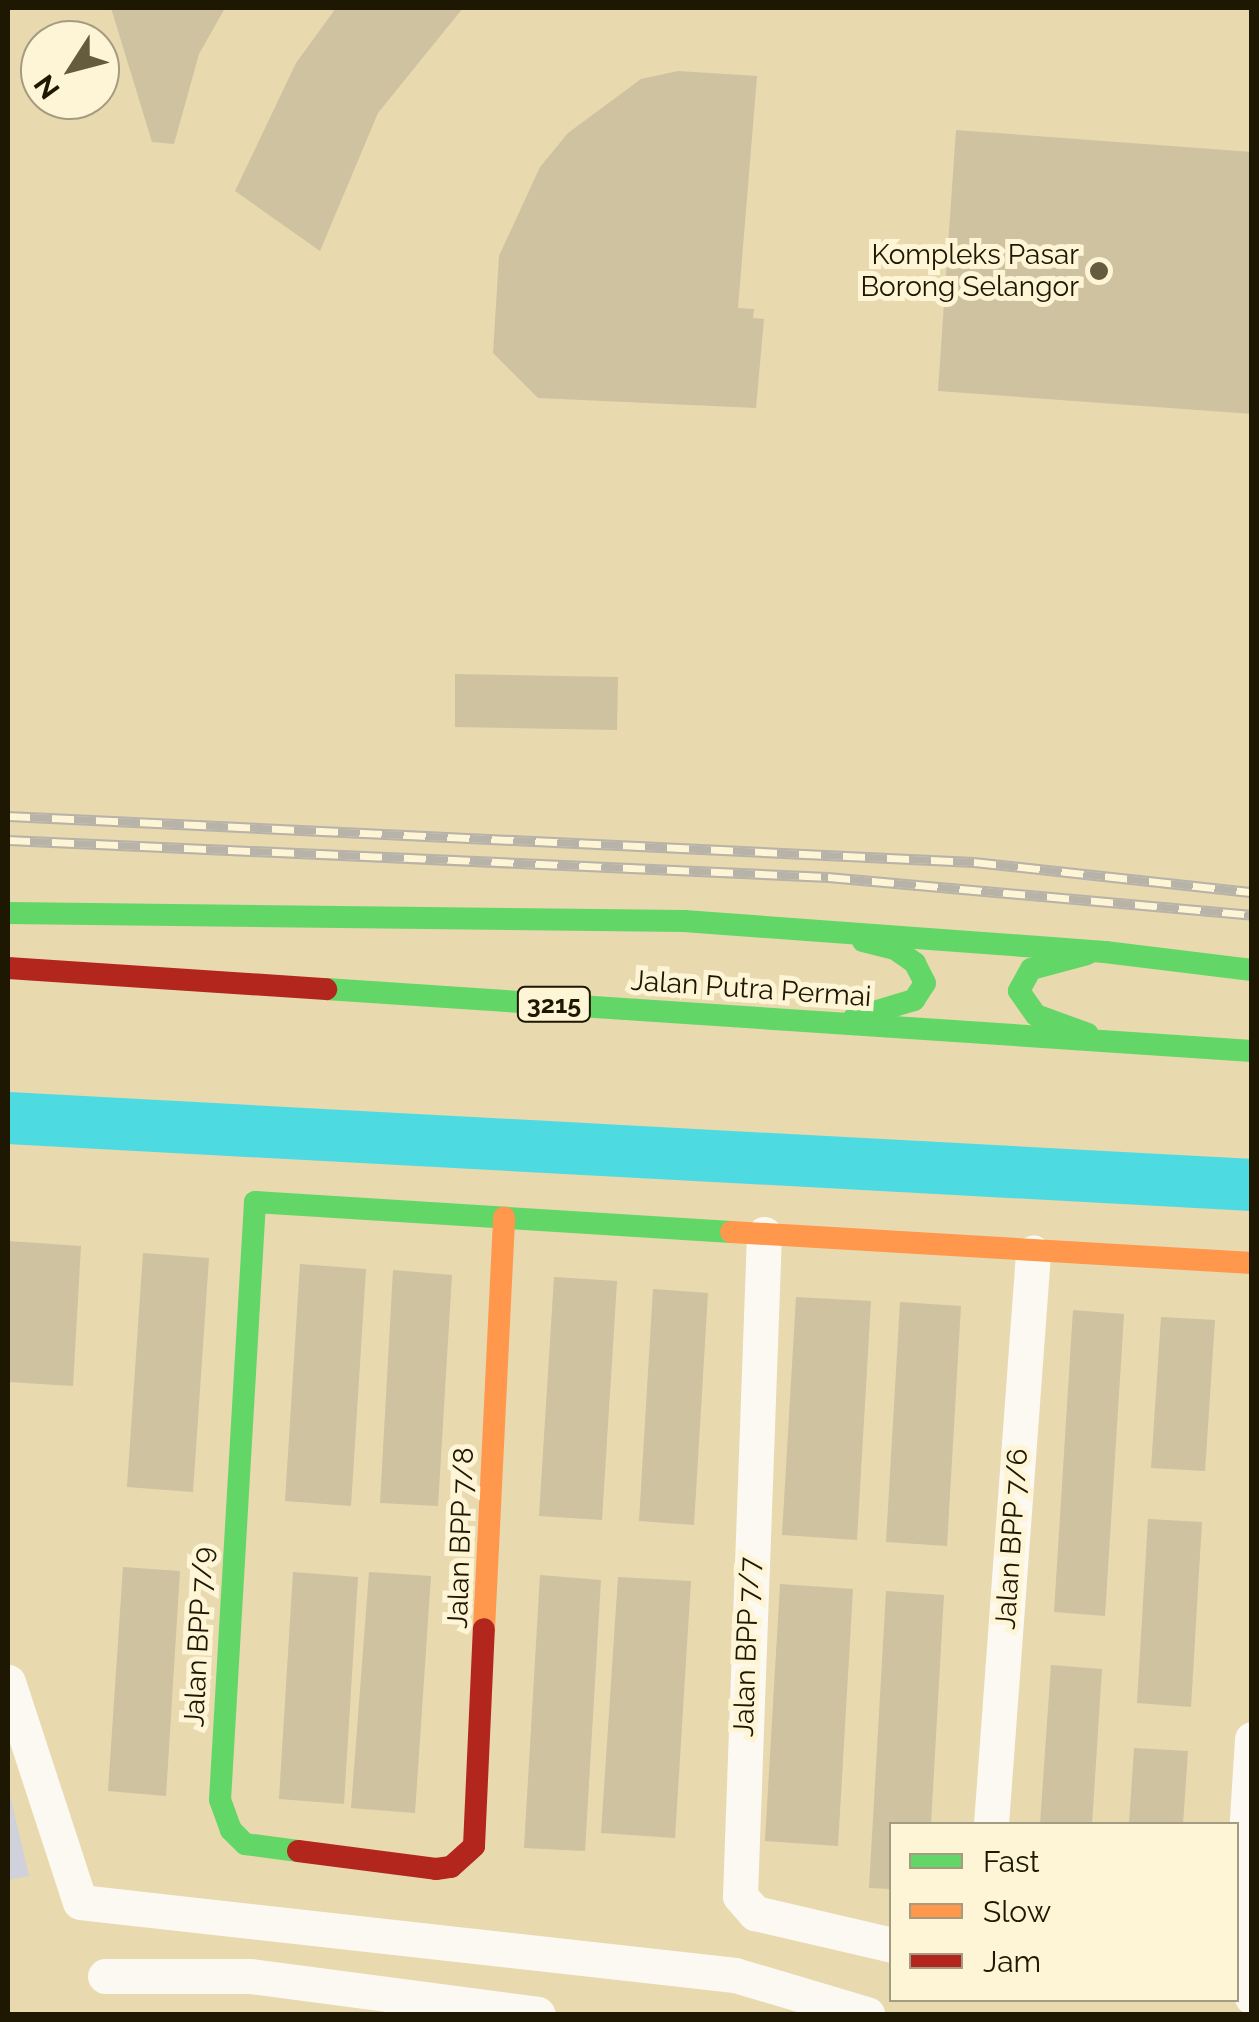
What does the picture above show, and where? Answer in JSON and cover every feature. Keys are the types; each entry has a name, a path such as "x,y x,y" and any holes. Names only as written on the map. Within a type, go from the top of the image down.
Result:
{"main road":[{"path":"8,914 684,922 1105,952 1252,970"},
{"path":"811,929 895,949 914,963 925,984 914,1000 896,1009 821,1025"},
{"path":"1105,952 1031,969 1020,991 1036,1016 1124,1044"},
{"name":"Jalan Putra Permai","path":"8,968 1252,1051"},
{"name":"Jalan BPP 7/9","path":"465,1858 436,1869 260,1849 245,1844 223,1816 255,1202 504,1217"},
{"path":"504,1217 1033,1253 1252,1263"},
{"name":"Jalan BPP 7/8","path":"465,1858 479,1832 504,1217"}],"street":[{"name":"Jalan BPP 7/7","path":"764,1234 740,1896 756,1914 889,1943"},
{"name":"Jalan BPP 7/6","path":"991,1822 1033,1253"},
{"path":"8,1682 80,1902 734,1976 867,2014"},
{"path":"1239,1948 1252,1739"},
{"path":"1239,1966 1251,1996"},
{"path":"105,1976 250,1976 536,2014"}],"shaded area":[{"path":"8,1787 29,1876 8,1880"}],"building":[{"path":"111,8 225,8 199,54 174,144 152,142 120,37 120,20 115,20"},
{"path":"336,8 463,8 378,113 320,251 235,191 296,63"},
{"path":"678,71 757,76 738,308 754,309 753,318 764,319 756,408 538,398 493,353 499,256 540,167 568,133 641,79"},
{"name":"Kompleks Pasar Borong Selangor","path":"956,130 1252,152 1252,414 938,391"},
{"path":"455,674 618,677 617,730 455,727"},
{"path":"8,1241 81,1246 73,1386 8,1382"},
{"path":"143,1253 209,1258 193,1492 127,1487"},
{"path":"300,1264 366,1269 351,1506 285,1501"},
{"path":"393,1270 452,1275 438,1506 380,1503"},
{"path":"554,1277 617,1281 602,1520 539,1516"},
{"path":"653,1289 708,1293 694,1525 639,1521"},
{"path":"796,1297 871,1301 857,1540 782,1535"},
{"path":"900,1302 961,1306 947,1546 886,1542"},
{"path":"1073,1310 1124,1314 1105,1616 1054,1612"},
{"path":"1161,1317 1215,1320 1205,1471 1151,1468"},
{"path":"1148,1519 1202,1522 1191,1707 1137,1703"},
{"path":"123,1567 180,1571 166,1796 108,1791"},
{"path":"293,1572 358,1577 344,1804 279,1799"},
{"path":"369,1572 431,1576 415,1813 351,1808"},
{"path":"540,1575 601,1580 585,1851 524,1848"},
{"path":"618,1577 691,1581 675,1838 601,1833"},
{"path":"780,1584 853,1589 838,1846 765,1841"},
{"path":"886,1591 944,1595 931,1822 889,1822 889,1889 869,1888"},
{"path":"1051,1665 1102,1669 1092,1822 1040,1822"},
{"path":"1134,1748 1188,1751 1183,1822 1129,1822"}],"waterway":[{"path":"8,1118 1252,1185"}],"railway":[{"path":"8,816 974,862 1252,892"},
{"path":"8,840 828,877 1252,915"}],"traffic: fast":[{"path":"8,913 684,921 1105,952 1252,970"},
{"path":"854,1018 914,1000 925,983 915,963 895,949 863,941"},
{"path":"1087,954 1031,969 1019,991 1036,1015 1088,1034"},
{"path":"326,989 1252,1051"},
{"path":"298,1851 245,1844 231,1830 220,1800 255,1202 731,1232"}],"traffic: slow":[{"path":"484,1629 504,1217"},
{"path":"731,1232 1252,1263"}],"traffic: jam":[{"path":"8,968 326,989"},
{"path":"298,1851 436,1869 451,1867 474,1846 484,1629"}],"place":[{"name":"Kompleks Pasar Borong Selangor","path":"1099,271"}]}
